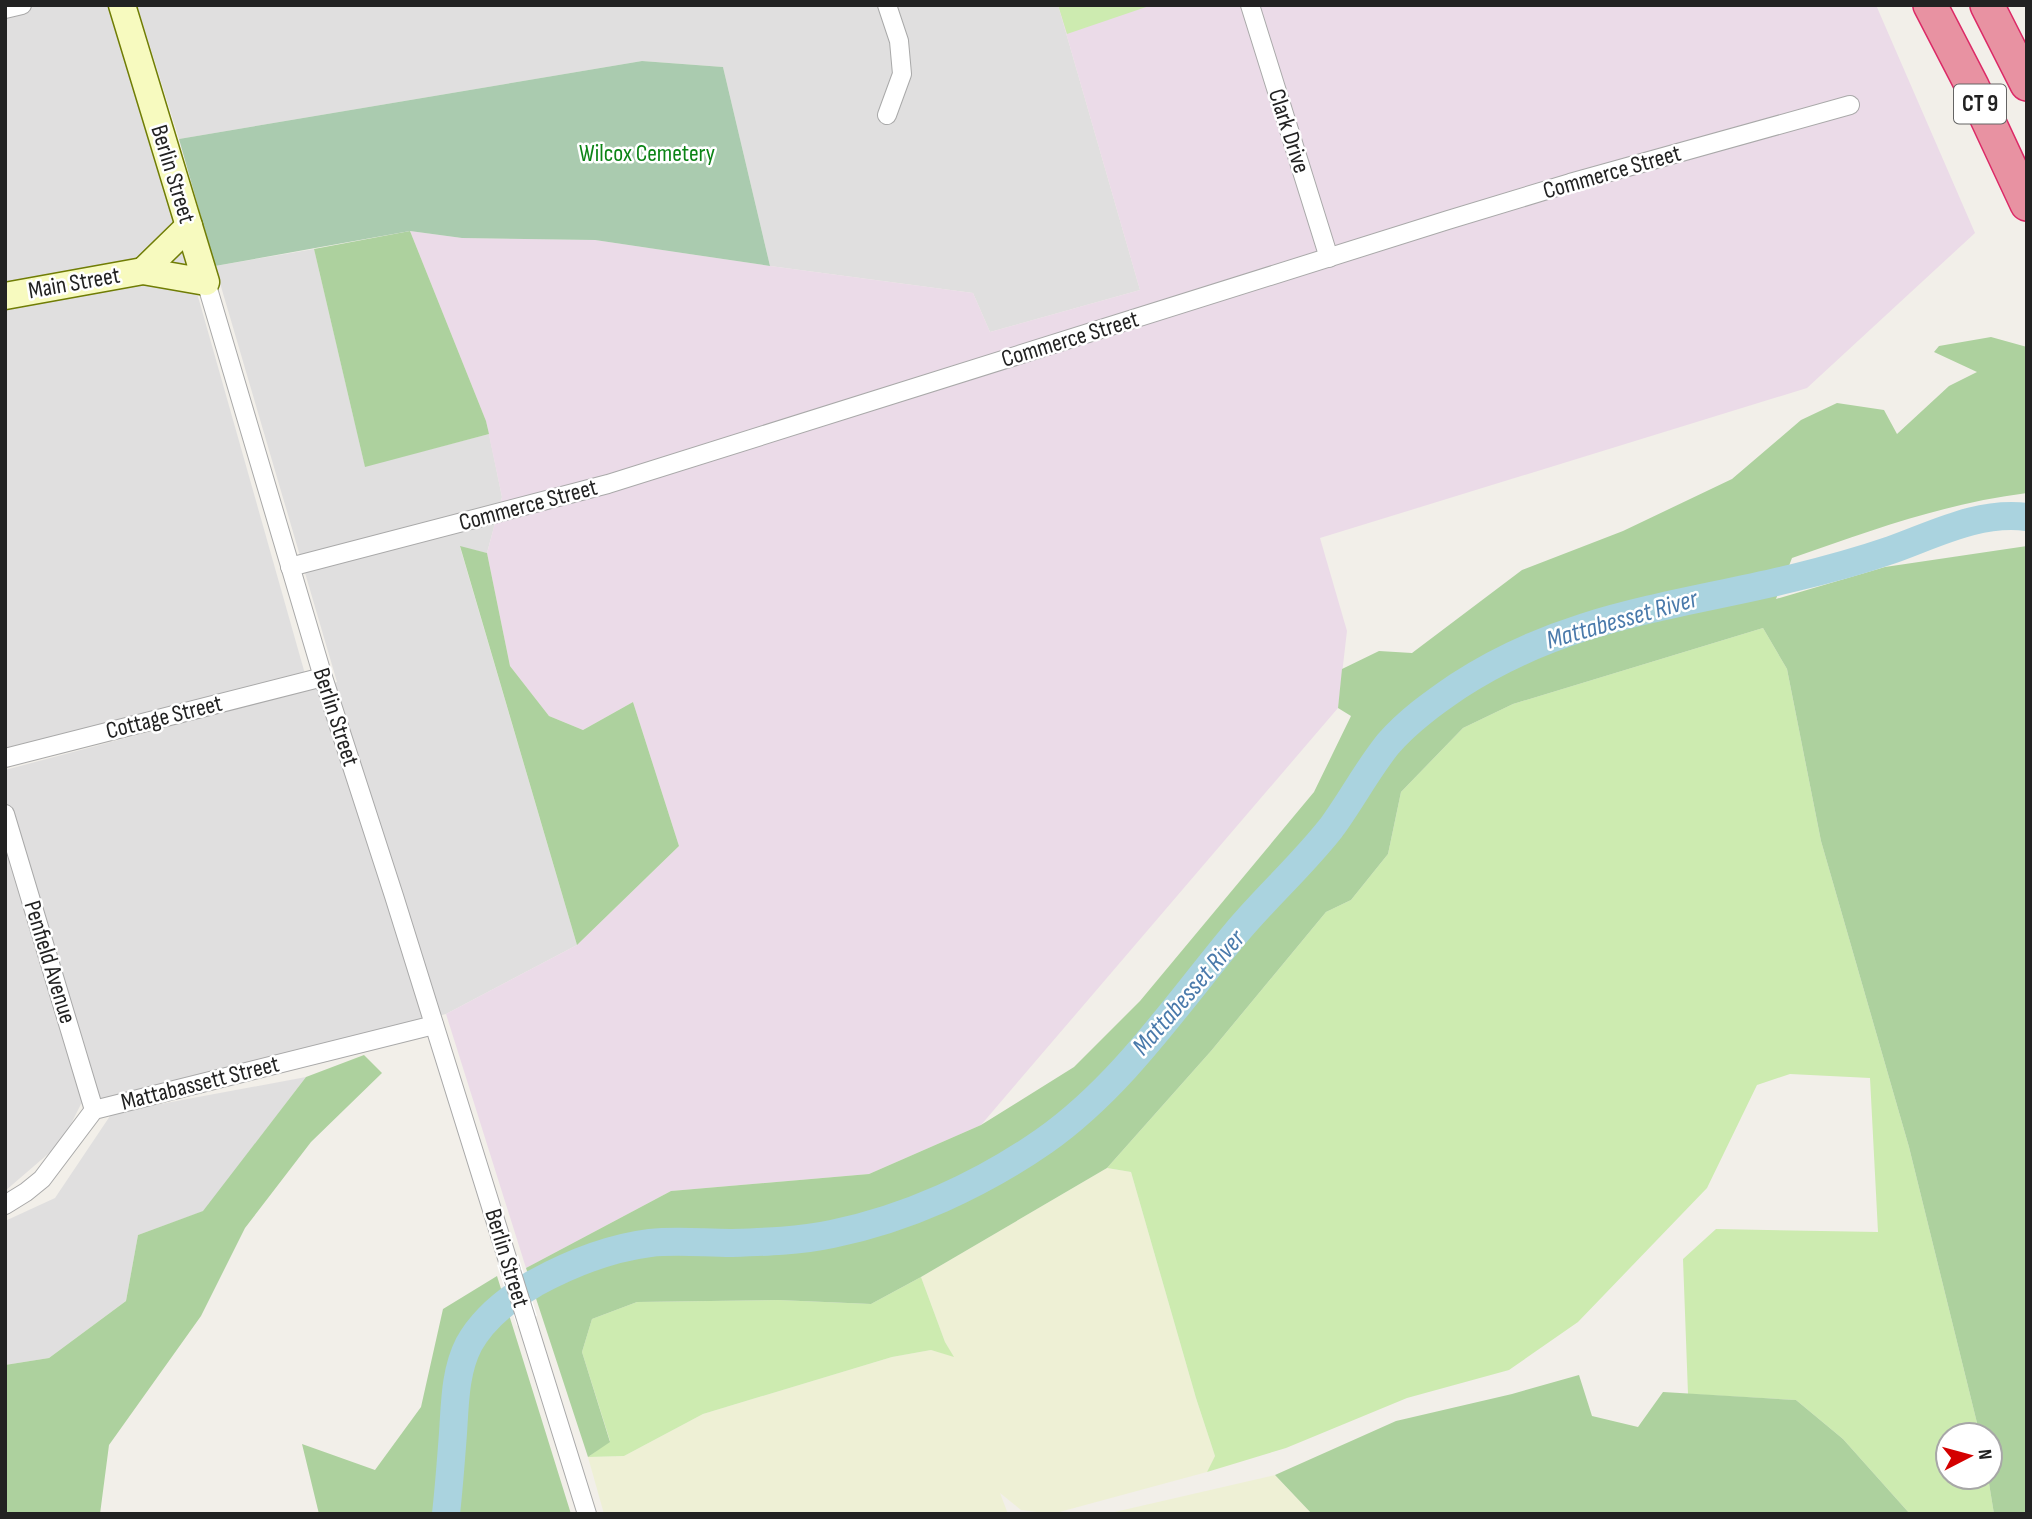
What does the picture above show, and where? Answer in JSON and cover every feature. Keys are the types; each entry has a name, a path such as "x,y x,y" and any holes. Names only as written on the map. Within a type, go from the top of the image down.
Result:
{"highway":[{"name":"CT 9","path":"1930,5 1972,86 2027,204"},
{"name":"CT 9","path":"1987,5 2027,84"}],"street":[{"path":"5,9 22,5"},
{"name":"Berlin Street","path":"122,5 323,677 587,1514"},
{"path":"887,5 899,41 902,74 887,115"},
{"name":"Clark Drive","path":"1250,5 1329,258"},
{"name":"Commerce Street","path":"290,567 608,484 1570,183 1850,105"},
{"name":"Main Street","path":"143,271 189,226"},
{"name":"Main Street","path":"5,296 143,271 206,282"},
{"name":"Cottage Street","path":"5,758 323,677"},
{"name":"Penfield Avenue","path":"5,814 94,1110"},
{"name":"Mattabassett Street","path":"5,1205 42,1179 94,1110 434,1025"}],"shaded area":[{"path":"5,5 108,5 199,300 305,674 5,748"},
{"path":"137,5 1058,5 1140,290 990,332 973,293 770,266 723,67 642,61 179,139"},
{"path":"1058,5 1876,5 1975,233 1807,388 1320,538 1347,631 1338,708 981,1125 869,1174 671,1191 526,1268 446,1014 577,945 679,846 633,702 583,730 549,716 510,666 487,553 502,497 486,421 410,231 462,238 595,240 973,293 990,332 1140,290"},
{"path":"314,249 365,466 489,434 502,497 487,553 460,547 577,945 446,1014 81,1104 62,1142 5,1191 5,770 337,682 215,266"},
{"path":"306,1077 204,1211 138,1235 126,1301 49,1358 5,1365 5,1221 55,1198 112,1113"}],"green space":[{"path":"1058,5 1152,5 1067,34"},
{"name":"Wilcox Cemetery","path":"642,61 723,67 770,266 595,240 462,238 410,231 215,266 179,139"},
{"path":"410,231 489,434 365,467 314,249"},
{"path":"1991,337 2027,347 2027,493 1937,511 1792,558 1776,599 1885,567 2027,546 2027,1514 1994,1514 1990,1491 2004,1491 2004,1421 1977,1421 1909,1147 1821,841 1787,669 1763,628 1513,704 1463,728 1401,792 1388,854 1351,900 1326,912 1211,1051 1107,1168 871,1304 778,1300 637,1302 592,1319 582,1352 610,1442 588,1457 526,1268 671,1191 869,1174 981,1125 1074,1067 1140,1001 1314,792 1351,716 1338,708 1342,669 1379,651 1412,653 1522,570 1623,531 1732,479 1801,420 1837,403 1884,410 1897,434 1949,386 1977,372 1934,352 1939,346"},
{"path":"460,546 487,553 510,666 549,716 583,730 633,702 679,846 577,945"},
{"path":"1763,628 1787,669 1821,841 1909,1147 1977,1421 1934,1421 1934,1491 1990,1491 1994,1514 1910,1514 1843,1439 1796,1400 1688,1394 1683,1259 1716,1229 1878,1232 1870,1078 1790,1074 1757,1085 1707,1188 1578,1322 1509,1370 1407,1398 1286,1448 1207,1472 1215,1456 1131,1172 1107,1168 1211,1051 1326,912 1351,900 1388,854 1401,792 1463,728 1513,704"},
{"path":"364,1055 382,1073 311,1142 245,1228 201,1316 109,1445 100,1514 5,1514 5,1365 49,1358 126,1301 138,1235 203,1211 306,1077"},
{"path":"1107,1168 1131,1172 1215,1456 1207,1472 1052,1514 1021,1510 1000,1493 1008,1514 604,1514 588,1457 624,1456 703,1414 892,1357 931,1350 953,1356 945,1342 921,1277"},
{"path":"497,1276 571,1514 319,1514 302,1444 375,1470 421,1407 443,1309"},
{"path":"921,1277 945,1342 954,1357 931,1350 892,1357 703,1414 624,1456 588,1457 610,1441 582,1352 592,1319 637,1302 778,1300 871,1304"},
{"path":"1579,1375 1592,1416 1638,1427 1663,1392 1796,1400 1843,1439 1910,1514 1312,1514 1275,1475 1396,1421"},
{"path":"1275,1475 1312,1514 1106,1514"}],"pier":[{"path":"518,1255 537,1316 517,1326 497,1265"}],"waterway":[{"name":"Mattabesset River","path":"446,1514 455,1399 464,1354 475,1334 507,1302 562,1269 635,1245 782,1241 860,1228 915,1210 969,1186 1020,1157 1072,1120 1123,1070 1236,933 1331,828 1388,744 1412,720 1458,686 1498,662 1579,629 1662,606 1830,569 1974,521 1991,517 2027,517"}]}
